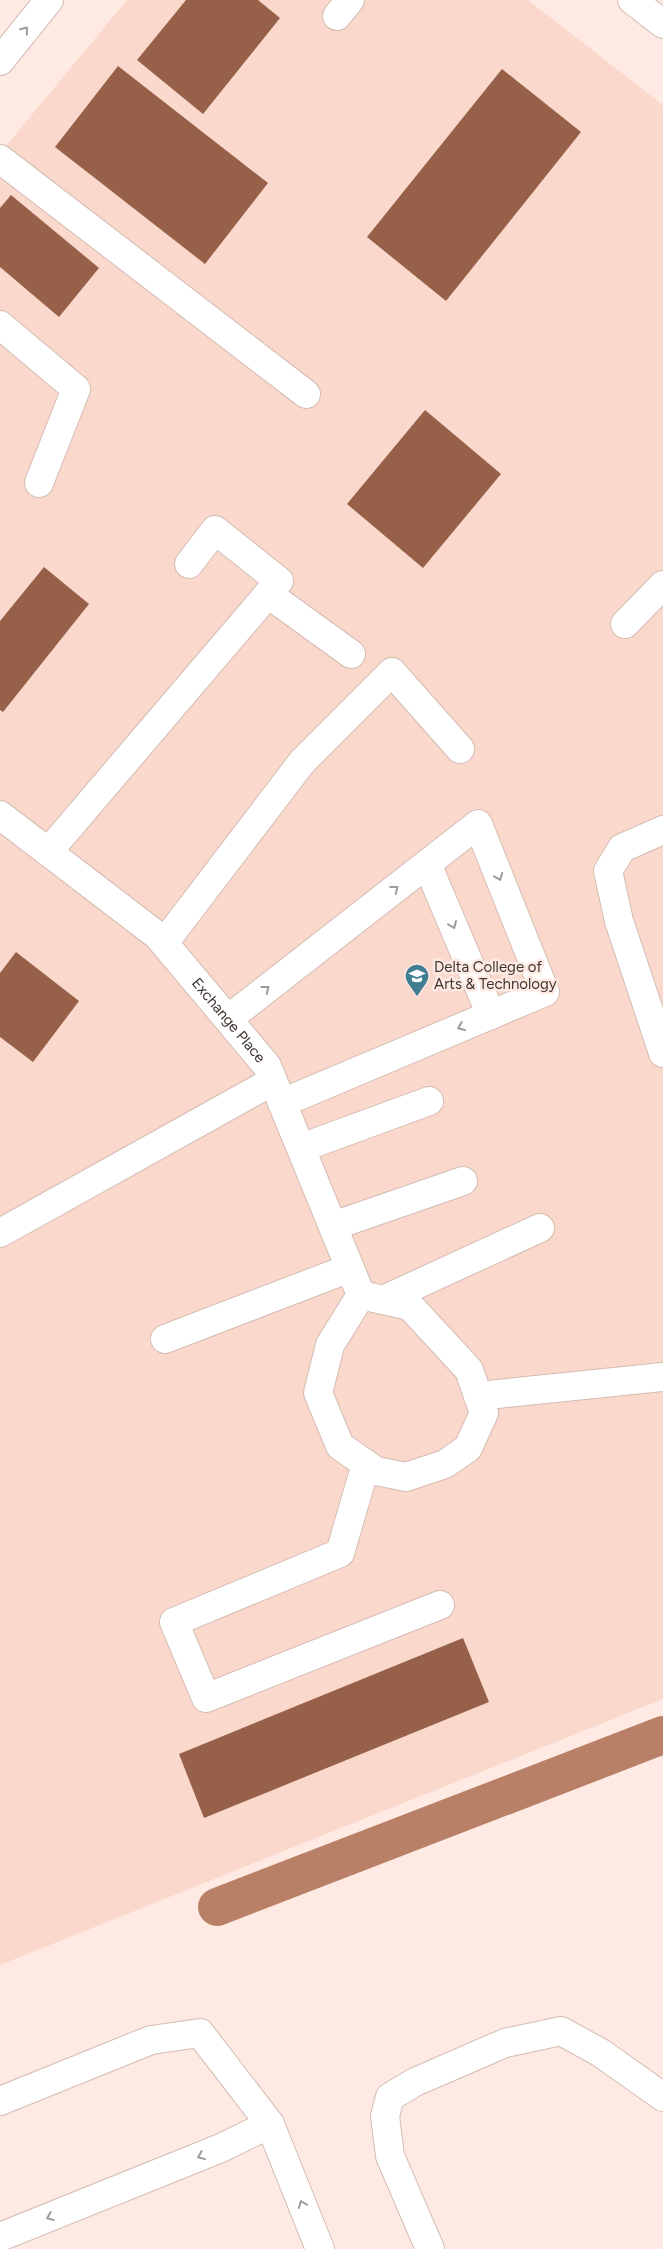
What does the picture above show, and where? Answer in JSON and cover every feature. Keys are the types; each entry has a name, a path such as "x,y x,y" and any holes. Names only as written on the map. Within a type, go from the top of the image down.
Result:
{"street":[{"path":"0,61 49,0"},
{"path":"632,0 663,24"},
{"path":"0,160 306,394"},
{"path":"0,325 76,389 39,483"},
{"path":"48,852 279,581 216,530 189,564"},
{"path":"625,624 663,584"},
{"path":"268,594 351,654"},
{"path":"164,943 302,762 392,672 460,749"},
{"name":"Exchange Place","path":"0,815 158,936 267,1066 350,1268 372,1298"},
{"path":"0,1233 278,1092 491,1015 545,992 478,824 228,1019"},
{"path":"663,830 622,848 608,871 619,921 663,1053"},
{"path":"427,864 491,1015"},
{"path":"301,1148 429,1101"},
{"path":"333,1226 462,1181"},
{"path":"372,1298 410,1306 468,1370 484,1413 468,1448 445,1464 406,1477 376,1471 340,1446 318,1393 330,1345 372,1298 540,1228"},
{"path":"165,1339 350,1268"},
{"path":"478,1396 663,1376"},
{"path":"366,1464 340,1553 174,1622 206,1698 440,1605"},
{"path":"430,2249 390,2156 385,2116 390,2097 415,2082 505,2043 561,2032 600,2053 663,2097"},
{"path":"0,2101 151,2040 200,2033 270,2124 320,2249"},
{"path":"0,2237 221,2148 270,2124"}],"shaded area":[{"path":"127,0 528,0 663,105 663,1699 0,1965 0,153"}],"building":[{"path":"186,0 258,0 280,18 203,114 137,60"},
{"path":"118,66 268,183 205,264 55,147"},
{"path":"502,69 581,132 446,301 367,237"},
{"path":"11,195 99,268 59,317 0,267 0,208"},
{"path":"425,410 501,474 423,568 347,504"},
{"path":"44,567 89,604 3,712 0,710 0,621"},
{"path":"16,952 79,1001 33,1062 0,1037 0,973"},
{"path":"463,1638 489,1702 204,1818 179,1754"}],"waterway":[{"path":"217,1907 663,1735"}],"place":[{"name":"Delta College of Arts & Technology","path":"417,997"}]}
